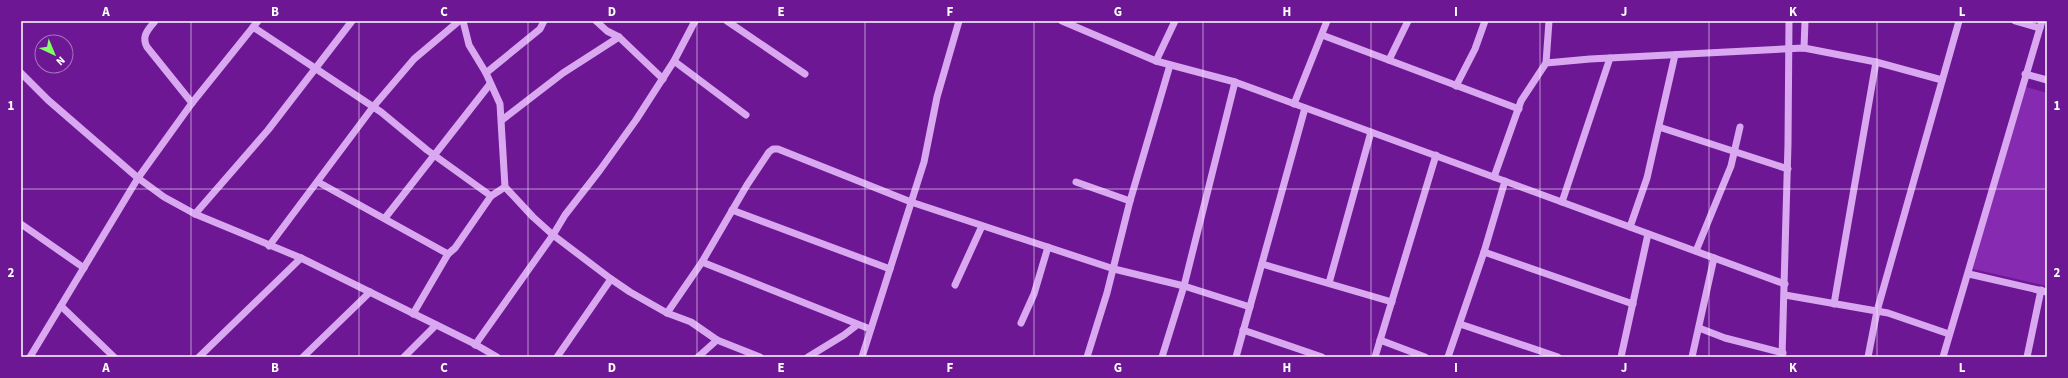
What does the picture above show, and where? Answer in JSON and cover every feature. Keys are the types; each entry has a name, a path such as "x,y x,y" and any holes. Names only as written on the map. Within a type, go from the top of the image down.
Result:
{"street":[{"path":"155,21 144,35 144,42 192,103"},
{"path":"195,214 268,130 352,21"},
{"path":"269,246 373,106 414,59 458,21"},
{"path":"463,21 469,45 486,73 500,104 505,187 533,217 553,235 630,292 667,313 691,322 717,340 760,357"},
{"path":"486,73 540,28 544,21"},
{"path":"596,21 607,31 619,37 663,79"},
{"path":"475,345 553,235 565,215 600,170 663,79 695,21"},
{"path":"727,21 805,74"},
{"path":"862,357 924,162 937,97 959,21"},
{"path":"1062,21 1156,62 1234,82 1785,284"},
{"path":"1156,62 1175,21"},
{"path":"1294,104 1327,21"},
{"path":"1389,60 1408,21"},
{"path":"1456,86 1474,49 1484,21"},
{"path":"1494,177 1519,109 1546,63 1549,21"},
{"path":"1699,328 1726,338 1783,355 1788,169 1789,21"},
{"path":"1804,48 1805,21"},
{"path":"1868,357 1878,311 1959,21"},
{"path":"1943,357 1969,274 2025,74 2041,25 2015,21"},
{"path":"30,357 138,178 192,103 256,24 373,106 435,156 491,196"},
{"path":"1322,35 1519,109"},
{"path":"502,120 563,73 619,37"},
{"path":"1546,63 1610,58 1804,48 1876,62 1942,80"},
{"path":"1630,227 1647,178 1676,55"},
{"path":"1562,202 1610,58"},
{"path":"674,61 746,114"},
{"path":"1834,304 1876,62"},
{"path":"1087,357 1114,268 1130,201 1170,65"},
{"path":"21,72 48,100 138,178 164,197 195,214 301,258 497,357"},
{"path":"2025,74 2047,80"},
{"path":"1162,357 1184,286 1234,82"},
{"path":"386,218 490,84"},
{"path":"1236,357 1305,108"},
{"path":"1659,127 1734,153 1788,169"},
{"path":"1696,251 1731,166 1740,127"},
{"path":"1329,283 1371,132"},
{"path":"667,313 702,262 747,185 773,149 778,149 911,202 982,226 1114,268 1184,286 1250,307"},
{"path":"1375,357 1436,155"},
{"path":"1448,357 1484,252 1505,181"},
{"path":"318,182 386,218 448,254"},
{"path":"1076,182 1130,201"},
{"path":"413,314 448,254 455,248 491,196 505,187"},
{"path":"732,210 890,269"},
{"path":"21,224 84,268"},
{"path":"955,285 982,226"},
{"path":"1621,357 1648,234"},
{"path":"1021,323 1034,294 1048,247"},
{"path":"1484,252 1633,304"},
{"path":"198,357 301,258"},
{"path":"1692,357 1714,258"},
{"path":"702,262 870,329"},
{"path":"1262,264 1392,302"},
{"path":"1969,274 2044,291 2027,357"},
{"path":"557,357 611,279"},
{"path":"303,357 370,292"},
{"path":"1785,295 1878,311 1949,334"},
{"path":"61,306 114,357"},
{"path":"1460,324 1558,357"},
{"path":"404,357 436,325"},
{"path":"808,357 844,335 857,325"},
{"path":"1243,330 1322,357"},
{"path":"698,357 717,340"},
{"path":"1380,340 1425,357"}],"shaded area":[{"path":"2023,86 2047,93 2047,286 1973,269"}]}
